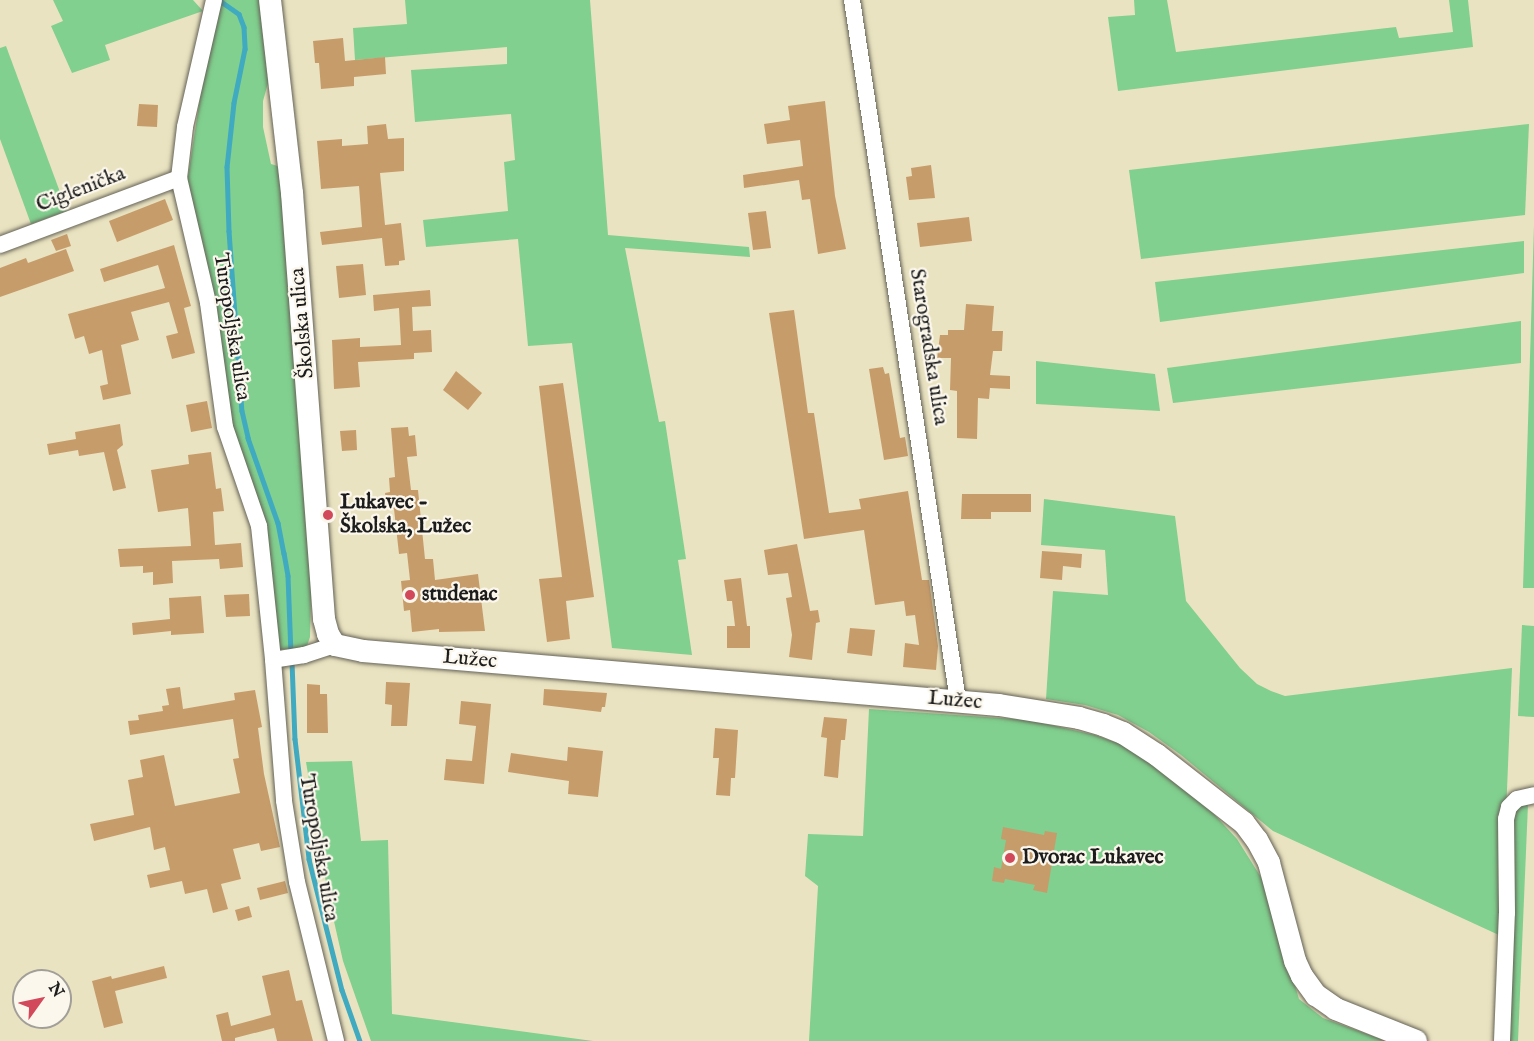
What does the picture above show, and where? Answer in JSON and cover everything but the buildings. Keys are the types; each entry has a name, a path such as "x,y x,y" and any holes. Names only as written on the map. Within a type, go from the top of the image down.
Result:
{"street":[{"name":"Školska ulica","path":"270,0 292,193 324,619 328,634 335,645"},
{"name":"Starogradska ulica","path":"852,0 958,701"},
{"name":"Turopoljska ulica","path":"212,6 185,127 179,178 208,303 225,427 259,526 278,660 284,801 295,871 336,1041"},
{"name":"Ciglenička","path":"0,245 179,178"},
{"path":"278,660 304,656 335,645"},
{"name":"Lužec","path":"335,645 363,651 958,701 1051,713 1103,725 1124,733 1185,775 1227,808 1257,840 1269,863 1295,961 1302,976 1316,995 1336,1009 1416,1041"},
{"path":"1502,1041 1507,913 1506,819 1509,807 1516,799 1534,795"}],"green space":[{"path":"53,0 193,0 203,11 105,45 110,60 72,73 51,26 63,21"},
{"path":"219,0 263,0 272,69 263,101 263,127 271,164 284,168 312,557 310,637 306,649 276,649 268,542 227,415 187,183 204,72"},
{"path":"405,0 590,0 608,235 749,247 750,257 625,248 659,422 665,421 686,559 678,560 692,655 612,648 572,343 528,346 518,239 426,247 423,220 508,211 504,162 515,160 511,114 415,122 411,70 507,64 507,47 355,60 353,28 407,24"},
{"path":"1134,0 1167,0 1176,52 1396,27 1399,38 1453,32 1449,0 1468,0 1473,47 1118,91 1108,17 1135,15"},
{"path":"6,46 67,211 31,224 0,139 0,48"},
{"path":"1529,124 1525,215 1141,259 1129,170"},
{"path":"1534,225 1534,588 1523,588"},
{"path":"1524,241 1524,273 1160,322 1155,282"},
{"path":"1521,321 1521,363 1173,403 1167,368"},
{"path":"1036,361 1155,374 1160,411 1036,404"},
{"path":"1044,499 1175,516 1186,601 1240,668 1257,684 1271,691 1285,696 1512,668 1501,936 1273,831 1181,755 1149,732 1118,715 1085,705 1046,699 1053,591 1108,595 1105,550 1041,545"},
{"path":"1522,625 1534,626 1534,717 1518,716"},
{"path":"869,709 1029,720 1095,735 1137,750 1212,812 1237,839 1264,882 1299,999 1323,1018 1386,1041 809,1041 818,886 805,876 808,834 863,836"},
{"path":"352,761 361,841 388,840 392,1014 593,1041 371,1041 343,961 328,895 306,762"},
{"path":"1528,804 1518,1041 1506,1041 1512,816 1515,805"}],"waterway":[{"path":"219,0 239,14 244,27 245,49 234,103 227,167 229,231 242,411 248,438 278,523 288,576 291,654"},
{"path":"292,662 295,739 309,859 342,990 360,1041"}],"place":[{"name":"Lukavec - Školska, Lužec","path":"328,515"},
{"name":"studenac","path":"410,595"},
{"name":"Dvorac Lukavec","path":"1010,858"}]}
